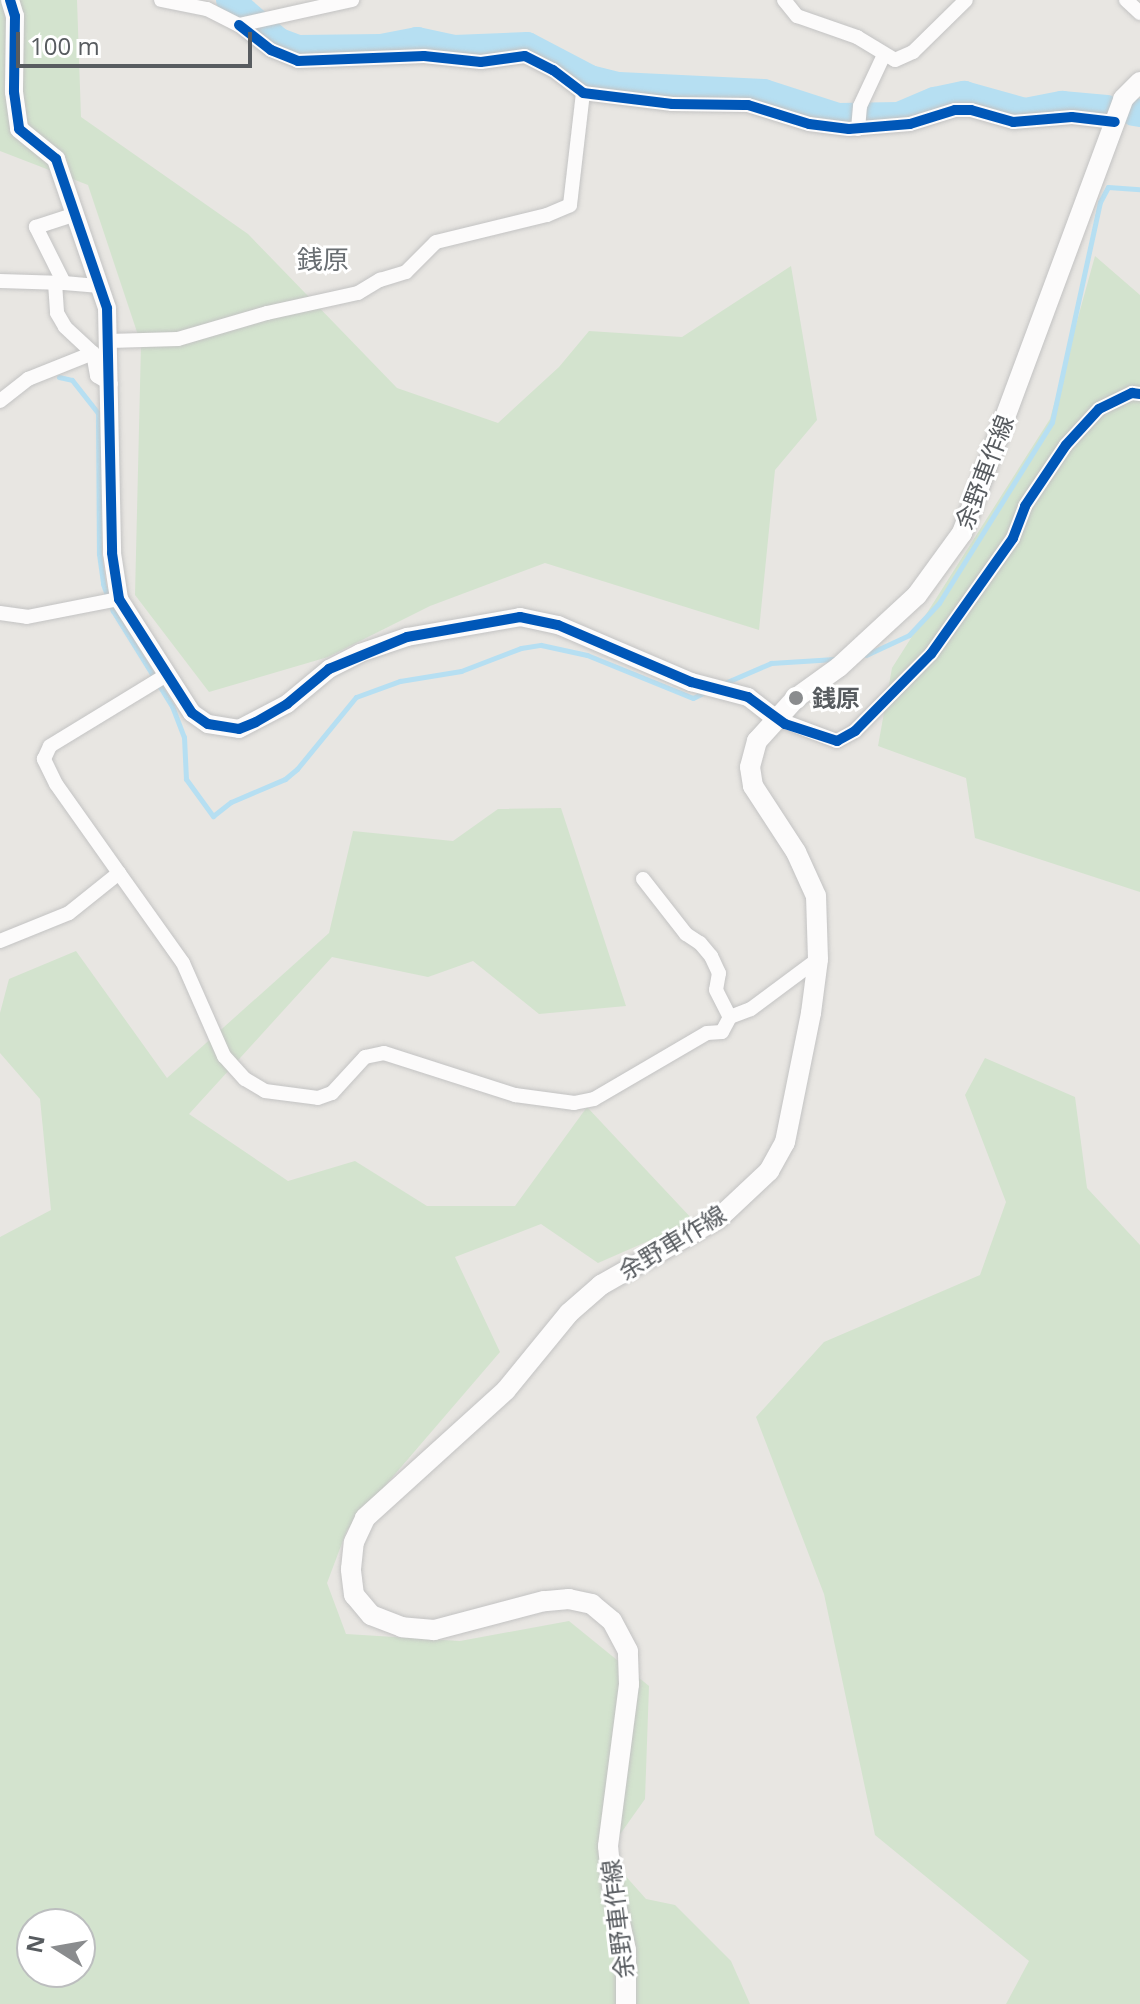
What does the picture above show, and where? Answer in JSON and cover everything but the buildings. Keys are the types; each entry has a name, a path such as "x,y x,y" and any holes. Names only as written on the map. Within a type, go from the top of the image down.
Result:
{"main road":[{"name":"余野車作線","path":"626,2004 626,1950 612,1886 608,1846 629,1684 628,1651 612,1621 592,1604 569,1599 544,1601 434,1630 402,1627 371,1615 354,1595 351,1569 354,1542 365,1518 506,1390 569,1313 590,1294 719,1218 769,1171 785,1142 818,959 816,896 796,852 753,786 750,767 757,741 775,718 839,667 917,595 962,533 1123,99 1140,82"}],"street":[{"path":"10,0 15,16 14,92 19,129 56,159 107,308 111,384 112,553 119,599 192,713 208,724 239,729 287,704 329,669 360,653 407,637 520,617 558,625 691,682 748,697 775,718 837,741 855,731 931,654 1013,538 1025,506 1066,445 1099,409 1132,393 1140,394"},
{"path":"161,0 251,22 352,0"},
{"path":"784,0 797,16 857,37 883,57 904,59 966,0"},
{"path":"1126,0 1140,13"},
{"path":"251,22 271,50 298,61 424,56 481,62 525,56 553,70 583,93 672,104 748,105 809,124 859,121 910,124 955,110 971,110 1013,122 1072,117 1115,122"},
{"path":"859,121 883,57"},
{"path":"109,341 178,339 267,313 358,293 380,280 406,272 436,242 547,215 570,205 583,93"},
{"path":"76,214 36,227 59,283 57,313 65,327 93,353 97,376 111,384"},
{"path":"0,281 100,286"},
{"path":"0,401 28,379 93,353"},
{"path":"0,613 27,617 119,599"},
{"path":"168,674 50,746 44,759 56,784 183,963 224,1056 245,1079 265,1091 318,1098 332,1093 365,1057 384,1053 484,1088 574,1103 594,1099 707,1033 722,1032 730,1017 751,1009 818,959"},
{"path":"0,941 69,913 119,873"},
{"path":"643,879 686,934 700,943 711,956 719,973 716,990 730,1017"}],"green space":[{"path":"0,0 77,0 81,117 248,234 397,388 498,423 559,367 589,331 682,337 791,266 817,420 775,470 759,630 545,563 430,606 328,657 209,692 135,595 141,344 88,185 0,151"},
{"path":"1095,256 1140,295 1140,892 975,838 966,778 878,746 892,668 1050,419"},
{"path":"561,808 626,1006 539,1014 473,961 428,977 332,957 189,1114 288,1181 355,1161 427,1206 515,1206 587,1107 694,1221 598,1263 541,1224 455,1257 500,1352 347,1530 327,1583 346,1634 460,1641 569,1621 649,1686 645,1799 606,1854 646,1899 675,1905 731,1961 750,2004 0,2004 0,1237 51,1210 40,1099 0,1053 0,1013 9,979 76,951 167,1078 329,933 353,831 453,841 498,809"},
{"path":"985,1058 1075,1097 1087,1188 1140,1245 1140,2004 1006,2004 1029,1961 875,1835 824,1594 756,1417 824,1342 980,1275 1006,1202 965,1095"}],"waterway":[{"path":"230,0 279,42 298,49 381,48 417,41 454,49 527,46 590,79 619,86 764,93 838,117 899,116 935,101 964,95 1025,112 1062,105 1107,109"},
{"path":"1134,112 1140,113"},
{"path":"866,655 909,635 939,603 1052,422 1100,202 1108,187 1140,189"},
{"path":"59,377 72,380 98,413 99,554 103,584 113,611 172,706 184,737 186,779 213,816 231,802 285,779 297,769 356,697 400,681 461,671 521,648 541,645 587,655 693,698 707,691"},
{"path":"720,685 771,663 835,659"}],"cycle path":[{"path":"10,0 15,16 14,92 19,129 56,159 107,308 112,553 119,599 192,713 208,724 239,729 256,722 287,704 329,669 407,637 520,617 558,625 691,682 748,697 785,724 837,741 855,731 931,654 1013,538 1025,506 1066,445 1099,409 1132,393 1140,394"},
{"path":"239,25 271,50 298,61 424,56 481,62 525,56 553,70 583,93 672,104 748,105 809,124 849,129 910,124 955,110 971,110 1013,122 1072,117 1115,122"}],"place":[{"name":"銭原","path":"796,698"}],"district":[{"name":"銭原","path":"323,260"}]}
